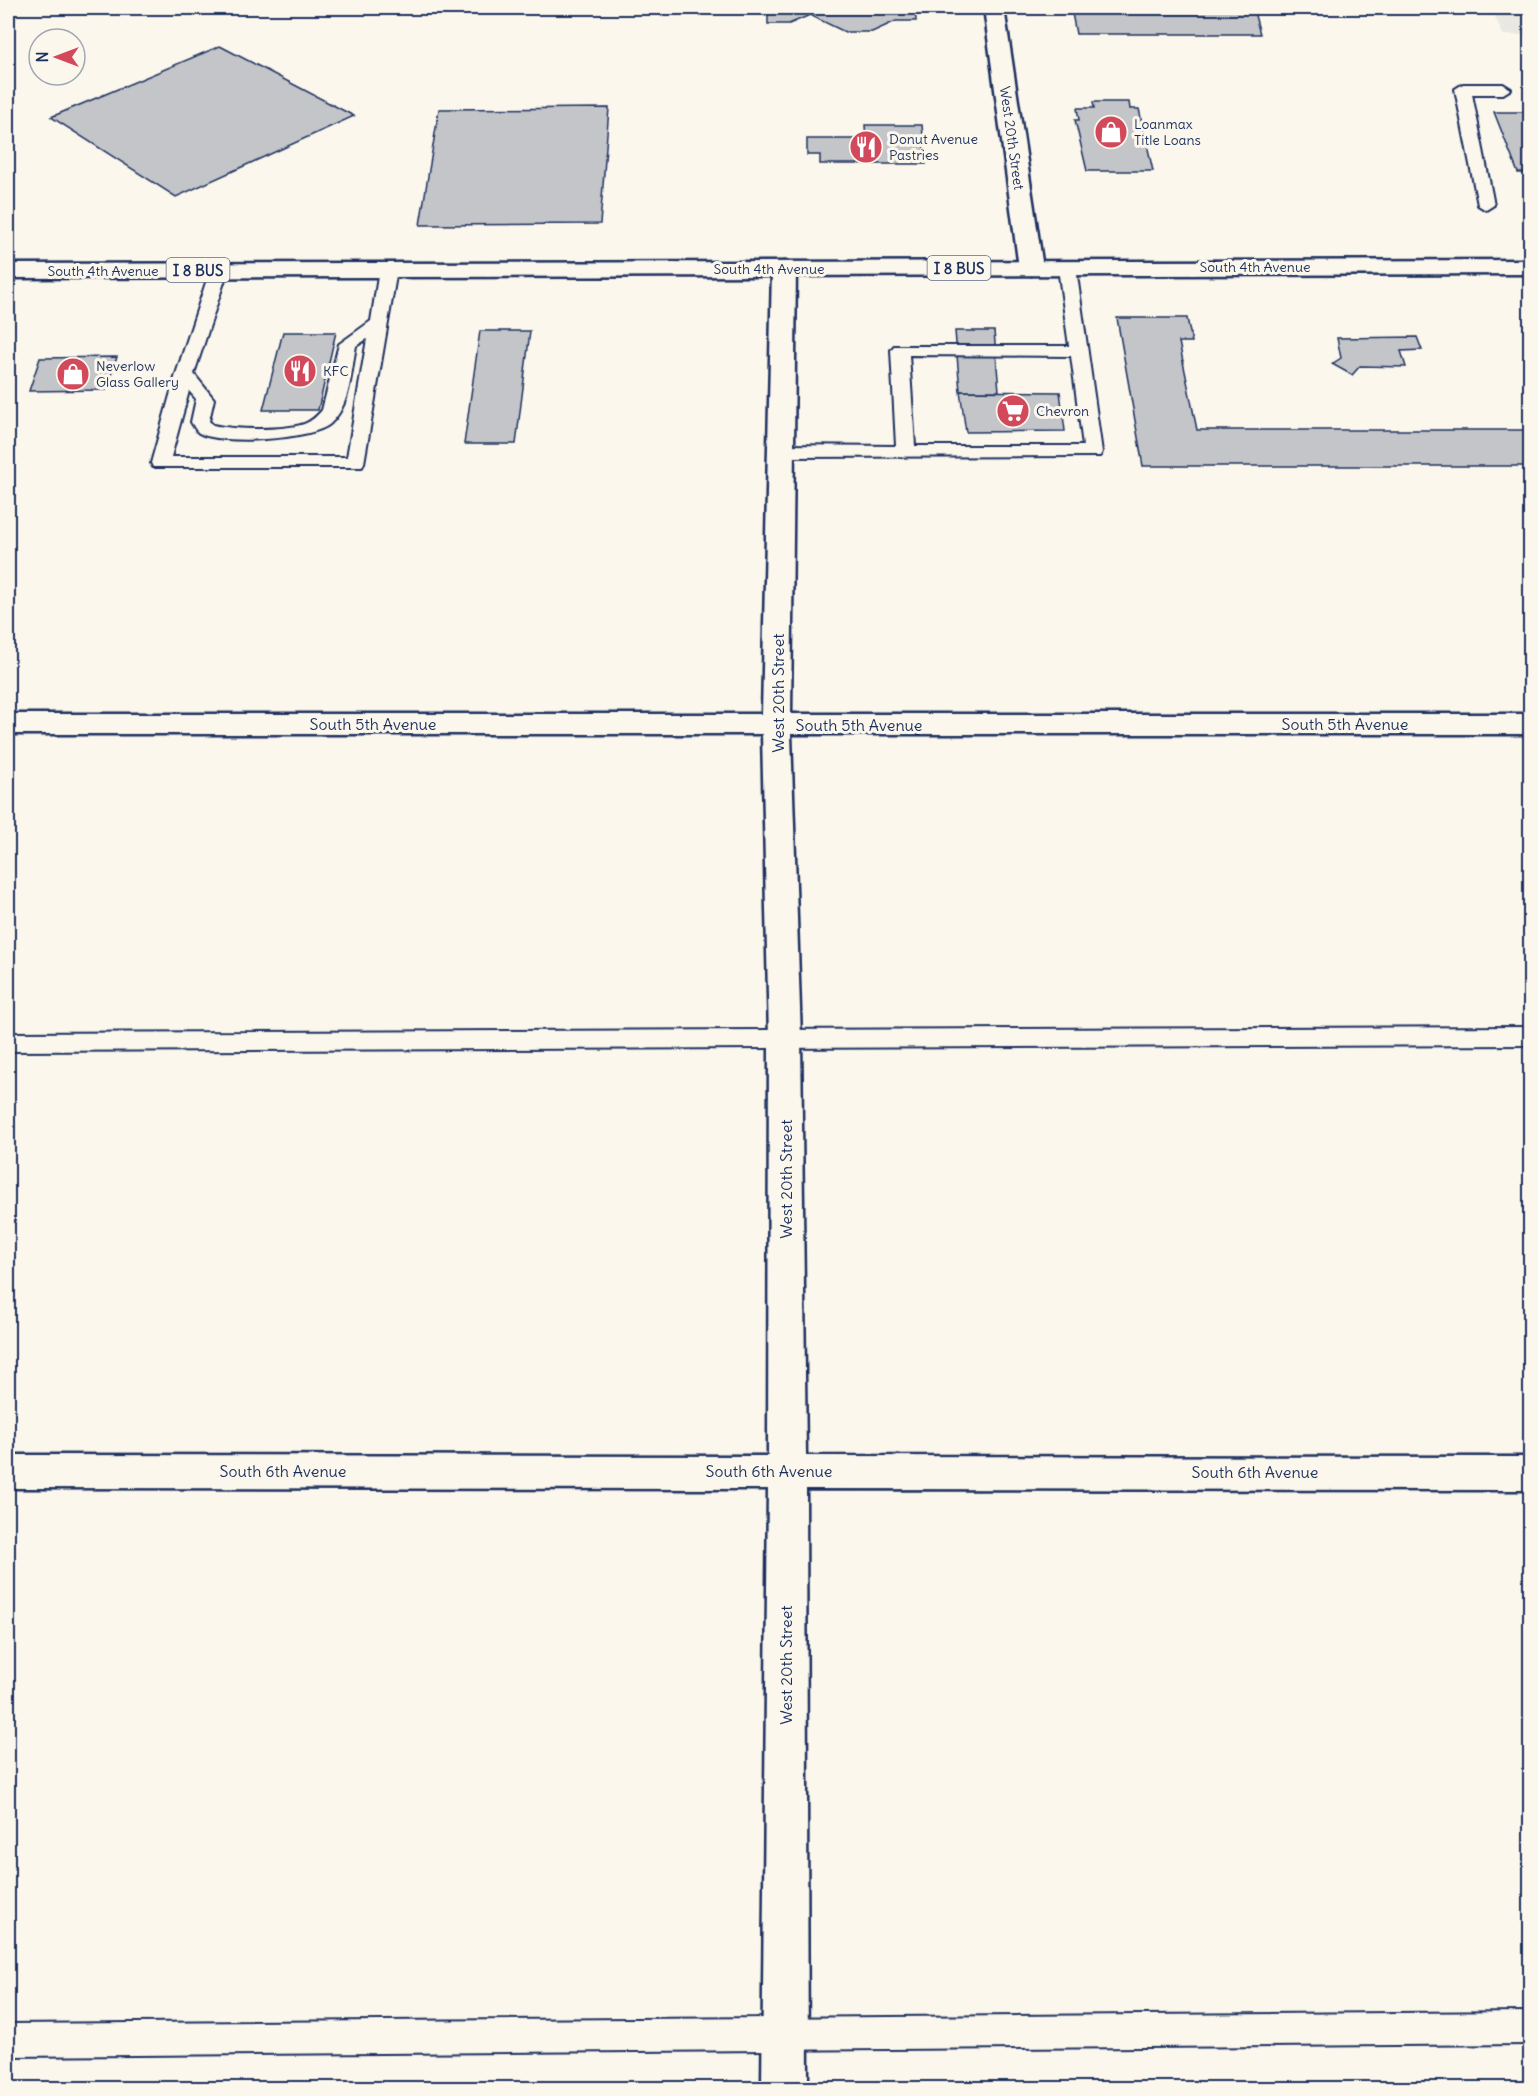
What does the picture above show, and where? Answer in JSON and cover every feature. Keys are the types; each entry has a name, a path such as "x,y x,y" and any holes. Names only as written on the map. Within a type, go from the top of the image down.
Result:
{"street":[{"name":"West 20th Street","path":"994,8 1031,268"},
{"name":"South 4th Avenue","path":"8,271 1530,267"},
{"name":"West 20th Street","path":"784,269 776,725 785,1039 787,1471 785,2088"},
{"name":"South 5th Avenue","path":"8,724 1530,724"},
{"name":"South 6th Avenue","path":"8,1472 1530,1473"}],"lane":[{"path":"1486,205 1463,89 1503,89"},
{"path":"781,451 1093,452 1067,268"},
{"path":"219,270 185,374 160,463 355,463 388,270"},
{"path":"185,374 205,399 200,422 206,429 218,432 303,432 322,423 332,410 348,344 379,323"},
{"path":"906,451 900,350 1079,351"},
{"path":"8,1042 1530,1036"},
{"path":"8,2040 1530,2028"}],"shaded area":[{"path":"1491,8 1530,8 1530,35 1503,35"}],"building":[{"path":"768,8 915,8 916,21 896,21 872,32 845,32 810,15 789,24 768,24"},
{"path":"1071,8 1253,8 1260,34 1076,34"},
{"path":"220,46 354,116 176,197 51,117"},
{"name":"Loanmax Title Loans","path":"1093,102 1129,102 1130,109 1139,109 1153,171 1087,171 1075,120 1079,120 1077,108 1094,108"},
{"path":"609,108 600,224 420,225 439,109"},
{"path":"1494,112 1530,112 1530,173 1518,173"},
{"name":"Donut Avenue Pastries","path":"865,125 922,125 926,164 820,164 820,155 807,155 807,139 866,139"},
{"path":"1117,318 1187,318 1192,342 1179,342 1197,430 1530,430 1530,466 1143,466"},
{"path":"480,331 530,331 516,444 464,444"},
{"path":"955,331 994,331 999,391 960,391"},
{"name":"KFC","path":"283,332 336,332 318,410 263,410"},
{"path":"1417,337 1422,350 1401,351 1406,367 1360,366 1352,375 1332,364 1341,358 1337,338"},
{"name":"Neverlow Glass Gallery","path":"117,357 106,390 29,391 40,358"},
{"name":"Chevron","path":"960,391 1060,392 1065,431 966,432"}],"place":[{"name":"Loanmax Title Loans","path":"1111,132"},
{"name":"Donut Avenue Pastries","path":"866,147"},
{"name":"KFC","path":"300,371"},
{"name":"Neverlow Glass Gallery","path":"73,374"},
{"name":"Chevron","path":"1013,411"}]}
